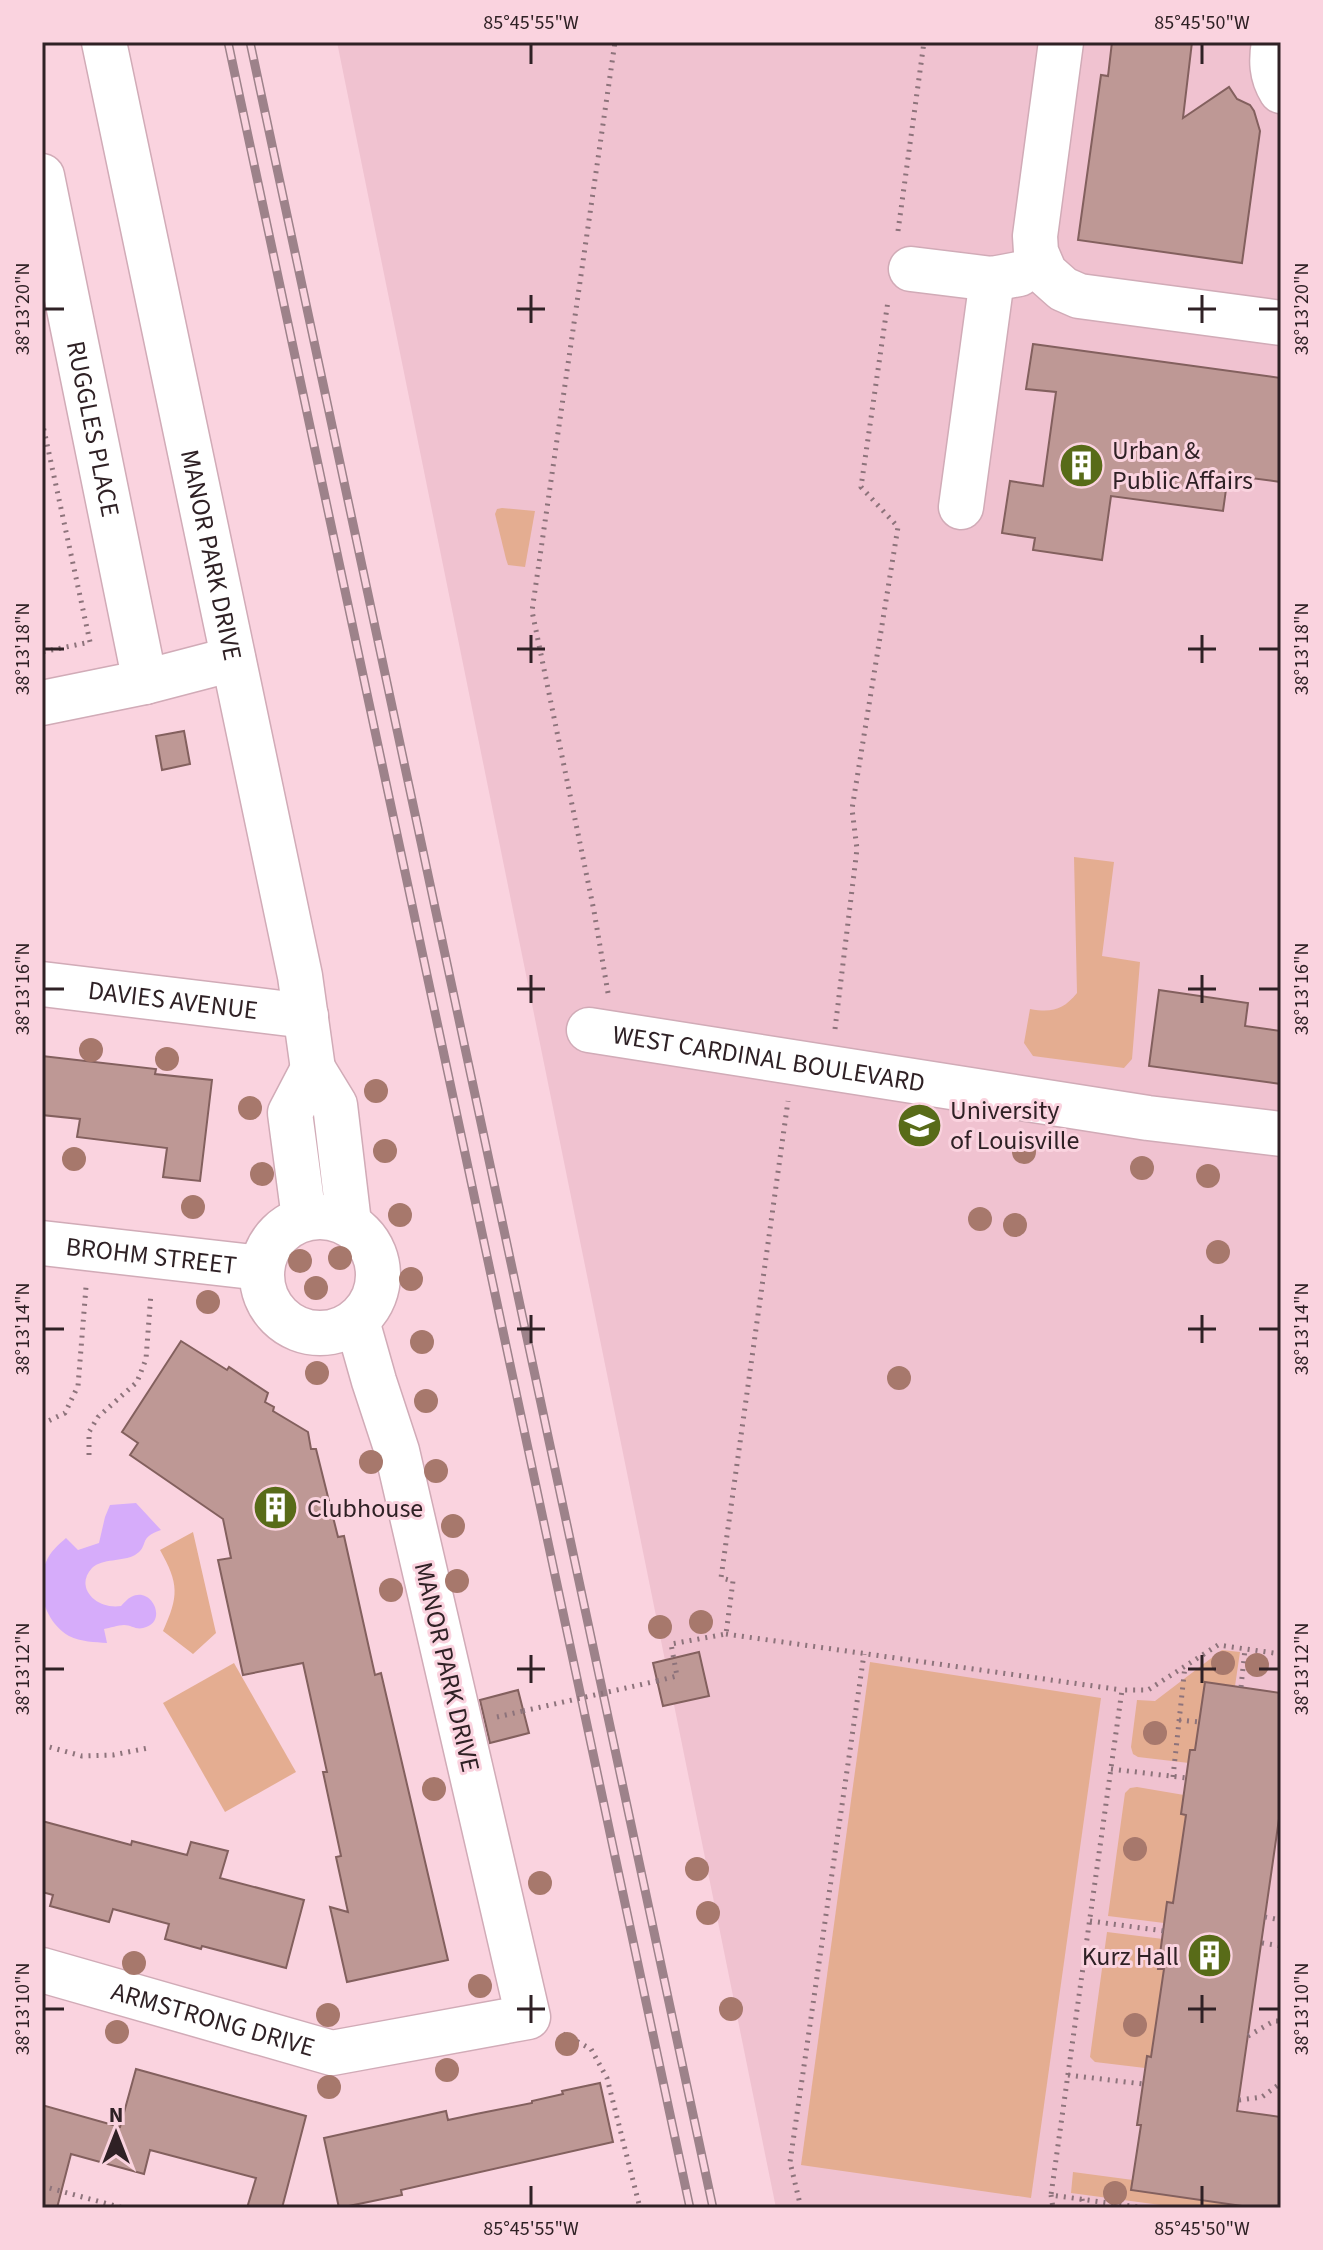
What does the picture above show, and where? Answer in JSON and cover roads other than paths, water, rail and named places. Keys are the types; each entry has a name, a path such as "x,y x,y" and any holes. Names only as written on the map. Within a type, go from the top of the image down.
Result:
{"street":[{"name":"MANOR PARK DRIVE","path":"104,42 300,976 313,1069 335,1105 349,1223"},
{"path":"1061,42 1035,236 1036,252 1045,271 1063,289 1079,296 1281,323"},
{"path":"1274,42 1271,60 1275,81 1281,91"},
{"name":"RUGGLES PLACE","path":"42,176 145,682"},
{"path":"899,265 992,279 1045,271"},
{"path":"961,507 992,279"},
{"path":"42,703 145,682 233,659"},
{"name":"DAVIES AVENUE","path":"42,984 306,1016"},
{"name":"WEST CARDINAL BOULEVARD","path":"599,1016 838,1043 1148,1118 1281,1134"},
{"path":"304,1218 290,1113 313,1069"},
{"path":"327,1216 349,1223 367,1238 377,1258 379,1281 372,1303 357,1321 337,1331 314,1333 292,1326 274,1312 264,1291 262,1268 269,1246 284,1229 304,1218 327,1216"},
{"name":"BROHM STREET","path":"42,1243 262,1268"},
{"name":"MANOR PARK DRIVE","path":"357,1321 397,1451 528,2017"},
{"name":"ARMSTRONG DRIVE","path":"42,1970 332,2053 528,2017"}],"railway":[{"path":"228,42 690,2208"},
{"path":"250,42 713,2208"}],"place":[{"name":"Urban & Public Affairs","path":"1081,465"},
{"name":"University of Louisville","path":"919,1125"},
{"name":"Clubhouse","path":"276,1508"},
{"name":"Kurz Hall","path":"1210,1956"}]}
